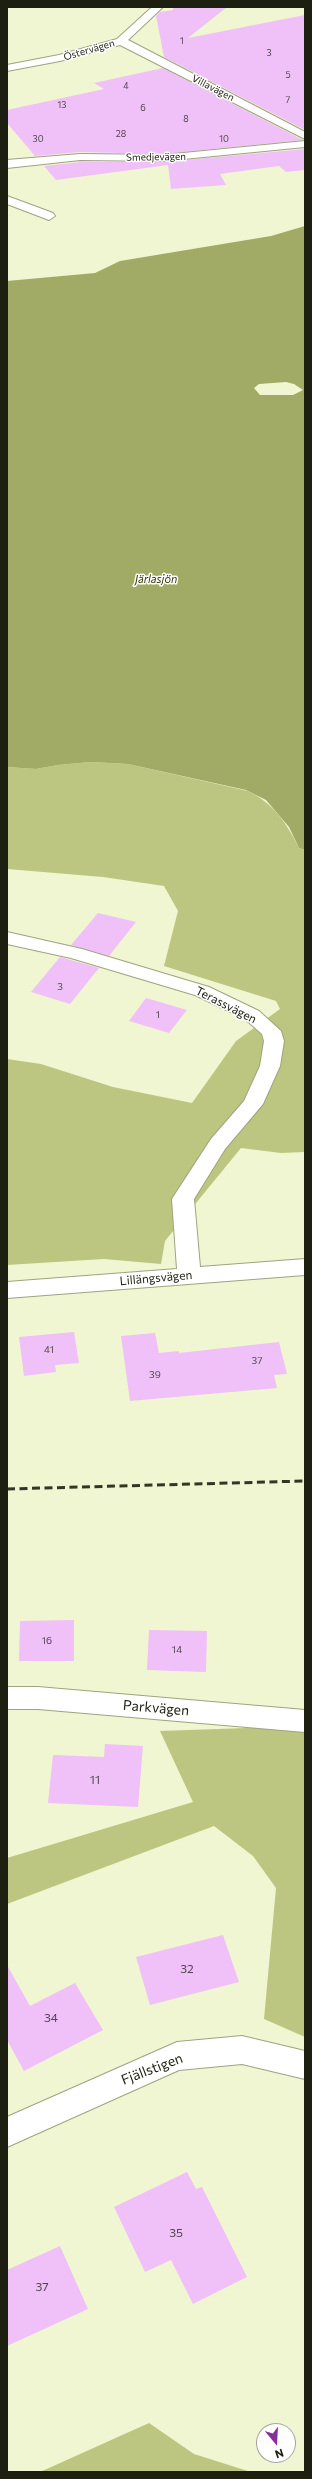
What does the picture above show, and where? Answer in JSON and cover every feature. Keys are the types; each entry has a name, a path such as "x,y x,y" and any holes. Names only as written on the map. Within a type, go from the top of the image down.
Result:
{"street":[{"name":"Östervägen","path":"7,68 60,58 121,41 158,7"},
{"name":"Villavägen","path":"121,41 305,136"},
{"name":"Smedjevägen","path":"7,164 80,157 171,157 305,144"},
{"path":"7,200 49,216"},
{"name":"Terassvägen","path":"7,938 75,953 202,991 252,1015 271,1031 274,1041 270,1066 253,1104 218,1144 183,1199 189,1275"},
{"name":"Lillängsvägen","path":"7,1290 305,1267"},
{"name":"Parkvägen","path":"7,1698 38,1698 305,1721"},
{"name":"Fjällstigen","path":"7,2132 177,2056 242,2050 305,2066"}],"shaded area":[{"path":"91,762 128,764 248,791 272,808 284,822 299,848 305,850 305,1152 281,1153 241,1148 165,1241 161,1264 104,1259 7,1265 7,1059 41,1064 113,1087 192,1103 236,1041 280,1009 276,1001 164,966 178,911 164,886 103,877 7,869 7,767 36,769"},
{"path":"275,1727 305,1732 305,2037 264,2019 276,1888 253,1856 214,1826 7,1904 7,1858 193,1802 160,1731"},
{"path":"149,2423 194,2454 251,2472 40,2472"}],"water":[{"name":"Järlasjön","path":"305,226 305,850 299,848 289,827 266,800 246,790 128,764 91,762 36,769 7,767 7,281 95,273 120,261 271,236","holes":["286,382 294,384 303,390 293,395 260,395 254,388 259,384"]}],"building":[{"path":"173,7 227,7 188,38 305,15 305,130 164,57 156,16 160,12 173,10"},
{"path":"163,68 303,140 163,154 80,152 35,156 7,123 7,110 104,89 94,83"},
{"path":"305,149 305,170 286,172 279,166 220,174 226,185 171,189 168,165 56,180 44,166 80,162 163,162"},
{"path":"98,913 136,922 109,956 71,945"},
{"path":"60,957 99,968 70,1004 31,992"},
{"path":"146,998 187,1010 169,1033 129,1021"},
{"path":"74,1332 79,1363 55,1365 56,1372 24,1376 19,1337"},
{"path":"155,1333 159,1353 179,1351 179,1353 279,1342 287,1374 274,1375 277,1388 130,1401 121,1336"},
{"path":"74,1620 74,1661 19,1661 20,1621"},
{"path":"149,1630 207,1631 206,1672 147,1670"},
{"path":"105,1744 143,1746 138,1807 48,1803 53,1755 104,1757"},
{"path":"223,1935 239,1982 150,2005 136,1957"},
{"path":"7,1965 30,2006 75,1983 103,2030 24,2071 7,2040"},
{"path":"187,2172 196,2189 202,2187 247,2277 193,2304 171,2260 145,2272 114,2207"},
{"path":"60,2246 88,2309 7,2346 7,2270"}],"railway":[{"path":"7,1489 305,1481"}]}
